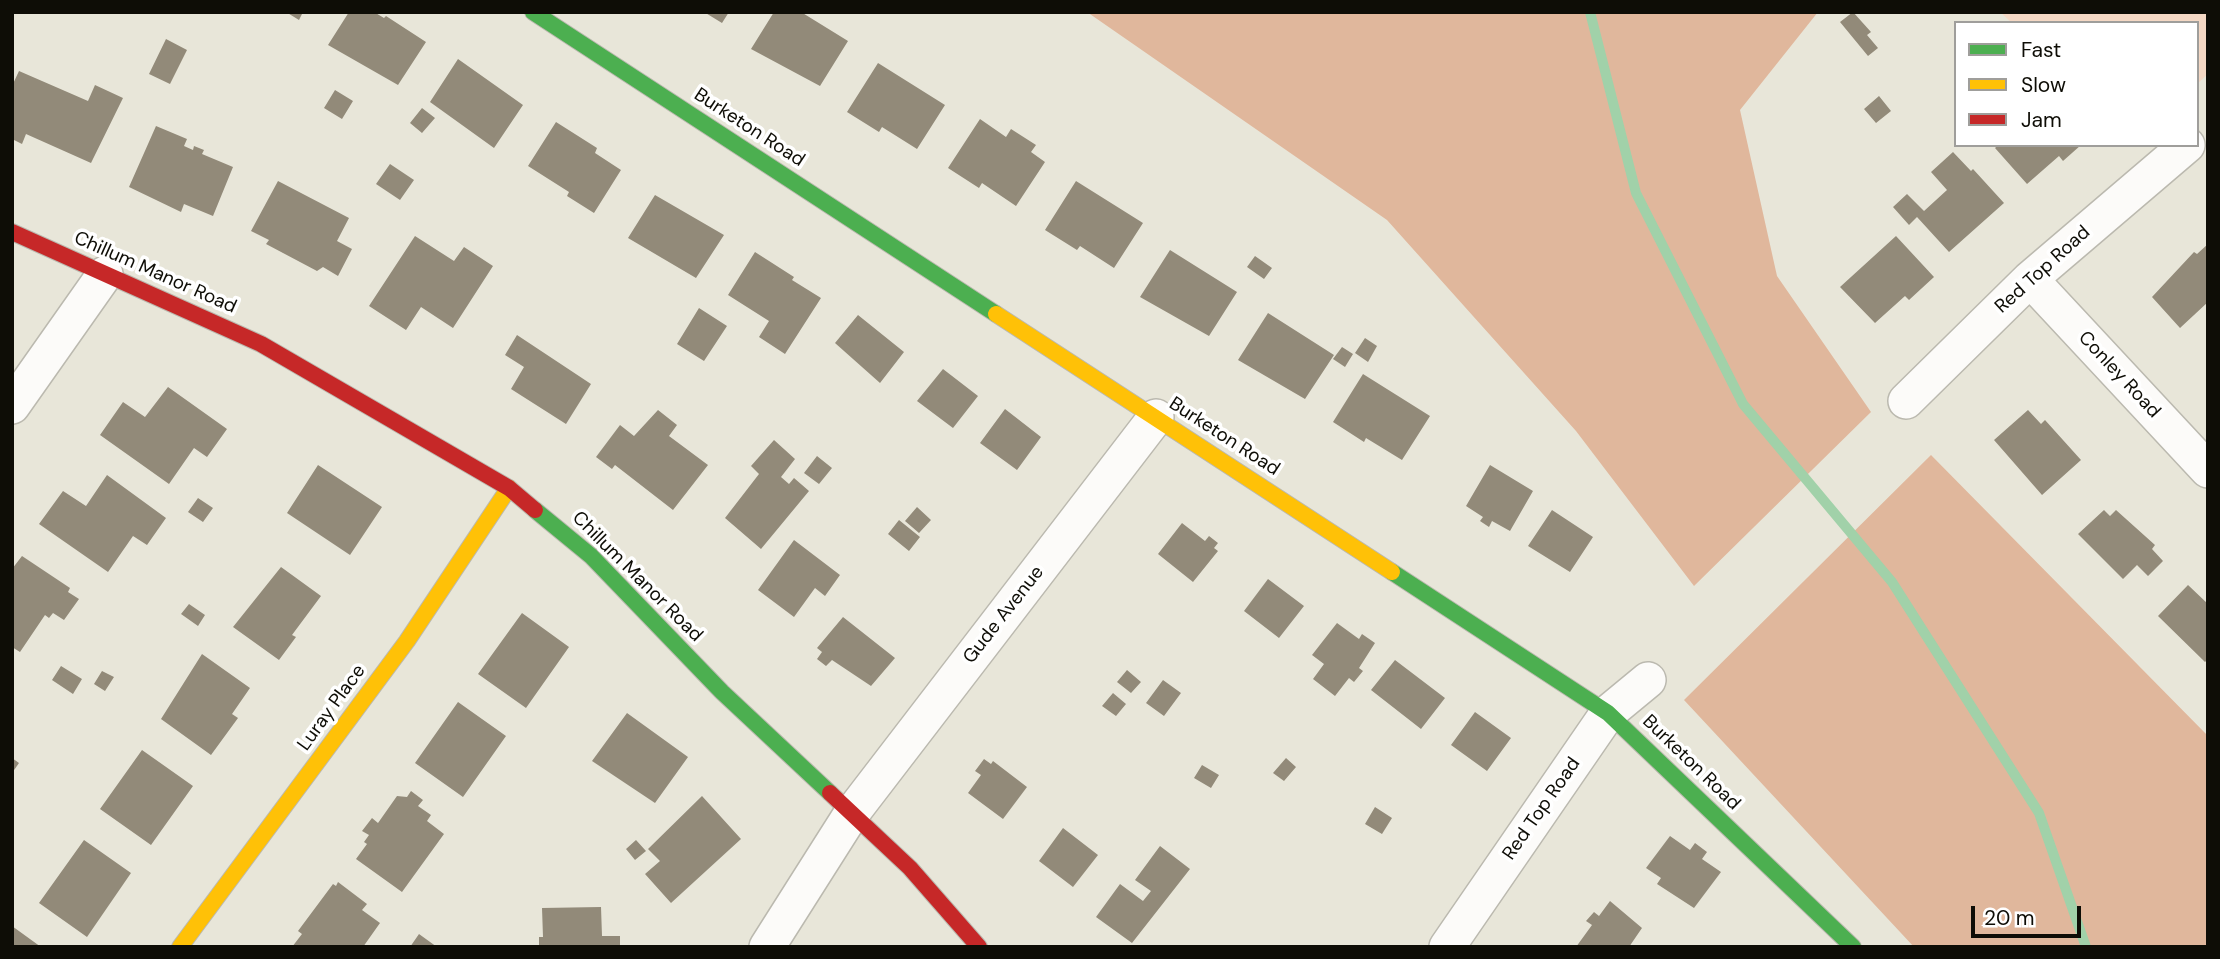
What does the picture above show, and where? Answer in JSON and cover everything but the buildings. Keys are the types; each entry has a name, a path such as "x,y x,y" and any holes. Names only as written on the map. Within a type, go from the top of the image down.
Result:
{"street":[{"name":"Burketon Road","path":"533,12 1608,713 1853,947"},
{"name":"Red Top Road","path":"1906,401 2030,279 2185,147"},
{"name":"Chillum Manor Road","path":"12,232 261,344 509,488 591,555 722,692 910,868 979,947"},
{"path":"12,406 104,274"},
{"name":"Conley Road","path":"2030,279 2208,470"},
{"name":"Gude Avenue","path":"767,947 852,813 1156,417"},
{"name":"Luray Place","path":"180,947 407,641 509,488"},
{"name":"Red Top Road","path":"1447,947 1608,713 1648,680"}],"shaded area":[{"path":"1087,12 1818,12 1740,110 1777,276 1871,412 1694,586 1576,431 1387,220"},
{"path":"2000,12 2208,12 2208,74 2199,82 2199,21 2010,21"},
{"path":"1931,455 2208,736 2208,947 1914,947 1684,700"}],"waterway":[{"path":"1590,12 1636,193 1743,404 1892,582 2039,813 2086,947"}],"traffic: fast":[{"path":"533,12 996,314"},
{"path":"535,510 591,556 722,692 830,793"},
{"path":"1392,572 1608,713 1853,947"}],"traffic: slow":[{"path":"996,314 1392,572"},
{"path":"180,947 407,641 509,488"}],"traffic: jam":[{"path":"12,232 261,344 509,488 535,510"},
{"path":"830,793 910,868 979,947"}]}
